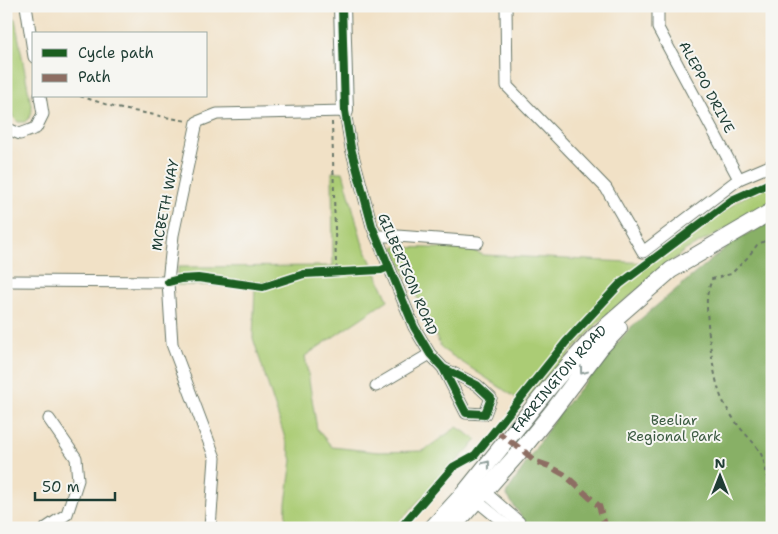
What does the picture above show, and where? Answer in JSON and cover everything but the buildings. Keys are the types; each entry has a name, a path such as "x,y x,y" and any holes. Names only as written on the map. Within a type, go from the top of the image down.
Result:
{"main road":[{"name":"GILBERTSON ROAD","path":"342,6 345,111"},
{"name":"FARRINGTON ROAD","path":"432,528 475,492 552,412 607,341 629,317 704,251 736,230 772,211"},
{"name":"FARRINGTON ROAD","path":"452,528 475,492"}],"street":[{"path":"26,6 32,44"},
{"path":"506,6 507,86 606,188 643,252 739,179 772,165"},
{"name":"ALEPPO DRIVE","path":"658,6 658,28 739,179"},
{"path":"6,128 20,134 36,128 43,114 40,98"},
{"path":"197,122 217,114 345,111"},
{"name":"GILBERTSON ROAD","path":"345,111 351,148 376,236 414,327 430,354 443,368 466,413 485,414 491,398 477,385 443,368"},
{"name":"MCBETH WAY","path":"197,122 173,235 168,282 172,344 215,458 210,528"},
{"path":"376,236 478,242"},
{"path":"6,281 168,282"},
{"path":"376,386 430,354"},
{"path":"46,528 66,514 78,480 76,458 49,419"},
{"path":"475,492 510,528"},
{"path":"475,492 519,522 521,528"}],"path":[{"path":"86,98 117,108 197,122"},
{"path":"342,272 336,266 332,119 345,111"},
{"path":"770,528 766,471 763,458 738,425 722,398 713,354 707,297 712,279 731,274 757,245 772,237"},
{"path":"332,273 352,272"}],"green space":[{"path":"6,14 15,19 32,110 30,117 25,122 18,122 13,117 6,100"},
{"path":"332,172 343,172 362,242 388,300 305,356 317,429 332,447 378,452 423,451 457,427 477,440 393,528 285,528 286,503 292,460 253,338 255,286 177,285 178,267 333,266"},
{"path":"772,184 772,204 684,251 598,323 524,403 442,349 393,247 469,249 484,255 649,263 744,197"},
{"name":"Beeliar Regional Park","path":"772,221 772,528 529,528 506,494 556,417 630,328 735,240"}],"marked path":[{"path":"495,430 534,461 549,466 565,475 599,506 606,528"}],"cycle path":[{"path":"342,6 345,111 351,148 372,226 414,327 430,354 443,368 466,413 485,414 491,398 477,385 443,368"},
{"path":"400,528 453,467 475,455 566,342 620,284 732,200 772,182"},
{"path":"168,282 198,278 263,287 304,274 381,270 389,267"}]}
